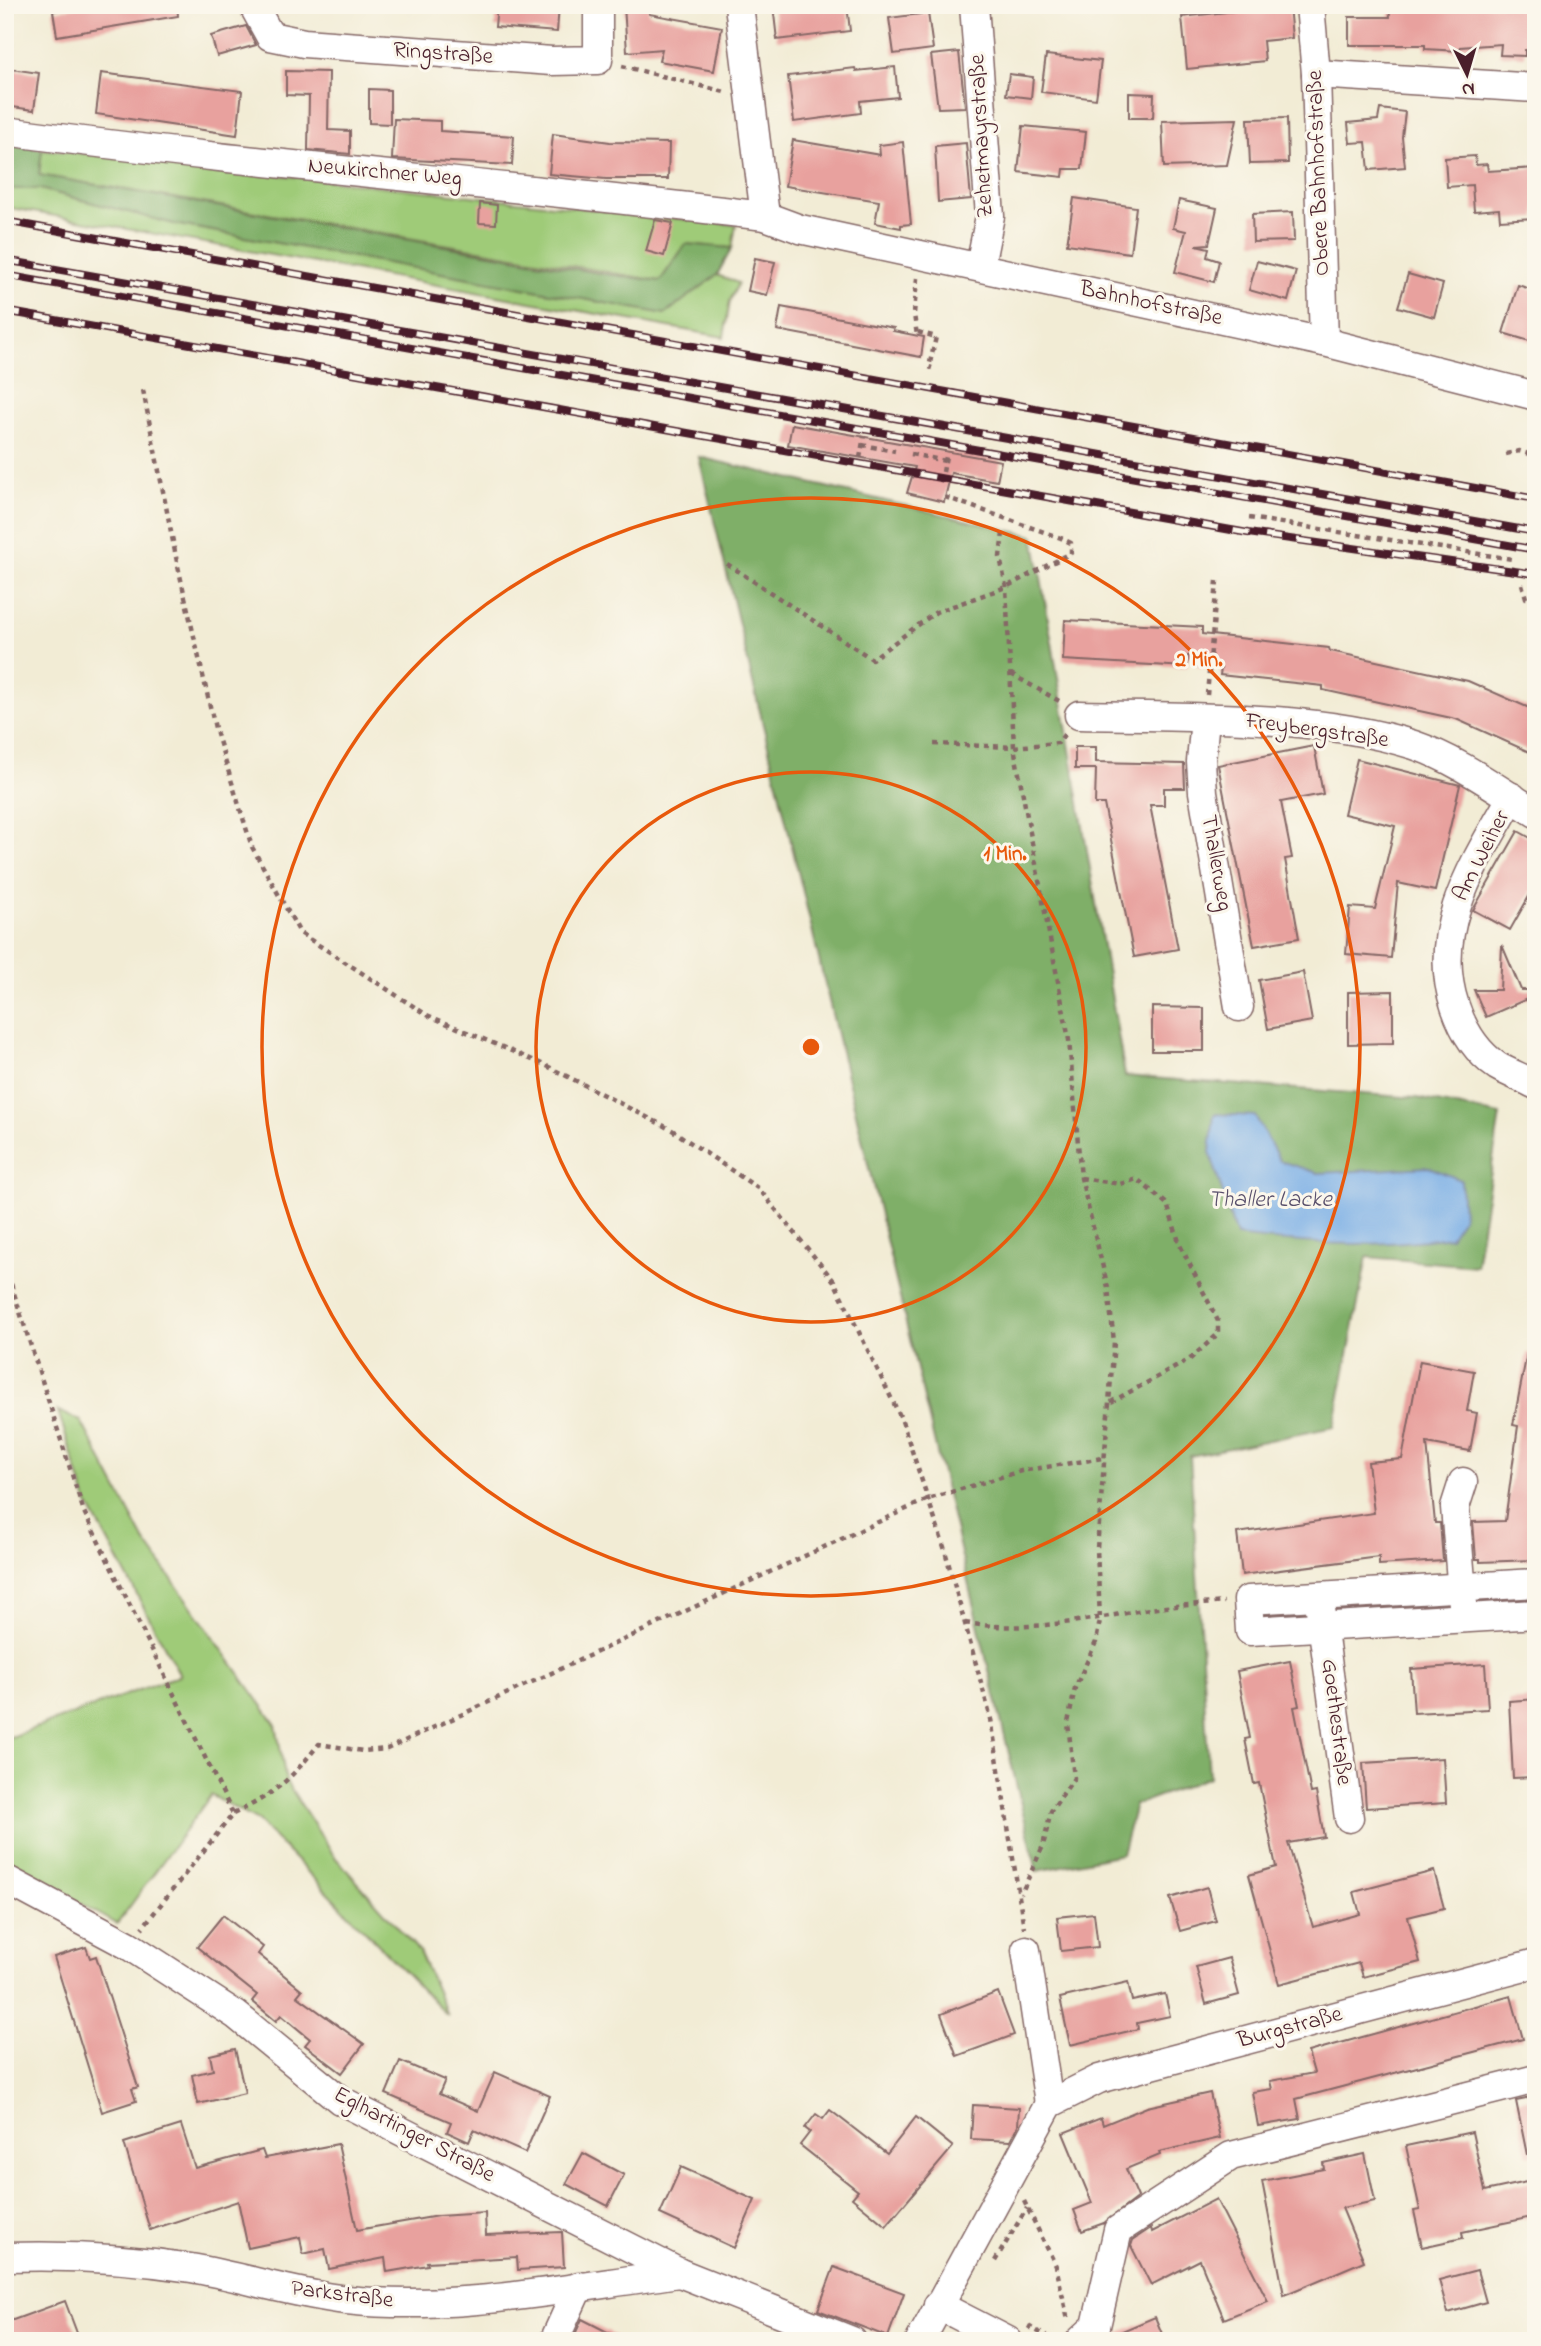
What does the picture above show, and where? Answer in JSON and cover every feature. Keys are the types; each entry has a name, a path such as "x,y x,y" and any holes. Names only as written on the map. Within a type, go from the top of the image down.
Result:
{"street":[{"name":"Ringstraße","path":"253,5 270,36 304,43 525,59 598,60"},
{"path":"598,5 598,60"},
{"path":"739,5 765,216"},
{"name":"Zehetmayrstraße","path":"974,5 990,216 980,266"},
{"name":"Obere Bahnhofstraße","path":"1310,5 1316,74 1324,342"},
{"path":"1316,74 1536,88"},
{"name":"Neukirchner Weg","path":"5,131 158,152 532,187 765,216"},
{"name":"Bahnhofstraße","path":"765,216 800,229 1324,342 1536,396"},
{"name":"Freybergstraße","path":"1079,715 1205,718 1304,725 1368,734 1415,746 1459,765 1536,813"},
{"name":"Thallerweg","path":"1205,718 1200,762 1203,792 1240,1007"},
{"name":"Am Weiher","path":"1511,797 1466,878 1454,911 1446,950 1450,991 1464,1033 1496,1065 1536,1085"},
{"path":"1463,1482 1455,1507 1464,1618"},
{"path":"1248,1600 1536,1583"},
{"name":"Goethestraße","path":"1318,1596 1349,1818"},
{"name":"Goethestraße","path":"1248,1600 1250,1631 1536,1614"},
{"name":"Eglhartinger Straße","path":"5,1879 128,1945 236,2015 340,2100 680,2273 852,2341"},
{"path":"920,2341 1049,2104 1026,1950"},
{"name":"Burgstraße","path":"1049,2104 1099,2079 1536,1963"},
{"path":"1075,2335 1096,2326 1118,2230 1231,2156 1536,2079"},
{"name":"Parkstraße","path":"5,2257 77,2256 154,2262 346,2300 387,2302 483,2299 680,2273"},
{"path":"554,2341 579,2286"},
{"path":"938,2305 1008,2341"}],"path":[{"path":"598,60 735,94"},
{"path":"916,282 914,314 918,334 936,337 929,367 932,368"},
{"path":"143,390 177,562 215,728 252,847 300,933 427,1015 549,1067 672,1130 759,1189 834,1281 901,1418 965,1623 991,1719 1020,1896 1026,1950"},
{"path":"860,458 864,436"},
{"path":"862,445 895,451"},
{"path":"943,472 947,451"},
{"path":"1506,454 1519,452 1536,456"},
{"path":"911,454 945,461"},
{"path":"727,564 872,659 936,612 1006,587 1071,554 1071,543 945,497"},
{"path":"1248,518 1513,559"},
{"path":"1003,533 1000,557 1006,587 1014,747 1069,1040 1081,1178 1108,1287 1114,1342 1097,1548 1100,1620 1096,1642 1075,1688 1068,1723 1074,1778 1051,1811 1043,1846 1020,1896"},
{"path":"1208,677 1217,581"},
{"path":"1522,584 1526,598 1536,599"},
{"path":"934,744 1014,747 1058,743 1079,715 1050,694 1010,674"},
{"path":"1081,1178 1121,1184 1137,1179 1167,1204 1180,1245 1218,1321 1218,1334 1189,1360 1110,1402"},
{"path":"5,1265 83,1512 233,1814"},
{"path":"128,1945 233,1814 269,1796 293,1776 319,1744 363,1751 387,1749 928,1499 1021,1471 1103,1458"},
{"path":"965,1623 1004,1629 1100,1620 1132,1612 1248,1600"},
{"path":"1010,2176 1056,2266 1075,2335"},
{"path":"988,2273 1027,2207 1031,2216"},
{"path":"1040,2341 1043,2334"}],"green space":[{"path":"5,144 42,149 39,175 605,274 660,281 686,244 732,248 717,275 665,314 174,224 40,189 5,189"},
{"path":"42,149 736,225 732,248 686,244 660,281 39,175"},
{"path":"5,189 40,189 174,224 665,314 717,275 738,283 730,301 724,337 5,207"},
{"path":"699,457 1034,536 1125,1076 1417,1098 1500,1115 1476,1266 1367,1257 1334,1427 1190,1456 1209,1777 1135,1805 1122,1854 1037,1871"},
{"path":"58,1411 81,1421 144,1540 276,1725 286,1781 334,1856 419,1951 448,2016 258,1821 211,1795 117,1924 5,1861 5,1739 180,1675 87,1502"}],"water":[{"name":"Thaller Lacke","path":"1214,1114 1255,1116 1280,1161 1318,1173 1429,1167 1461,1180 1463,1218 1450,1237 1397,1243 1317,1243 1236,1236 1210,1152"}],"building":[{"path":"89,5 177,5 178,16 57,36 53,11"},
{"path":"497,5 559,5 557,32 495,27"},
{"path":"624,5 648,5 649,14 722,27 714,71 659,61 662,49 627,52"},
{"path":"773,5 847,5 850,31 777,40"},
{"path":"1289,5 1292,38 1263,41 1265,61 1187,69 1182,17"},
{"path":"1389,5 1536,5 1536,50 1525,50 1525,56 1500,55 1501,44 1460,47 1460,51 1425,49 1425,45 1349,45 1349,17 1390,17"},
{"path":"928,13 933,49 894,54 889,18"},
{"path":"246,26 256,45 217,56 211,36"},
{"path":"959,52 965,107 938,108 931,55"},
{"path":"1046,55 1101,61 1096,99 1041,92"},
{"path":"895,67 898,97 860,101 861,113 794,122 788,76 855,68 856,71"},
{"path":"5,68 39,73 34,110 5,106"},
{"path":"286,71 329,72 328,130 350,131 350,154 308,150 309,96 286,95"},
{"path":"101,73 242,91 237,135 96,114"},
{"path":"1009,74 1033,77 1031,98 1006,95"},
{"path":"369,89 390,90 390,124 369,123"},
{"path":"1129,93 1154,94 1153,118 1129,118"},
{"path":"1380,109 1405,112 1402,137 1405,167 1369,170 1366,142 1350,143 1348,123 1378,120"},
{"path":"1287,118 1288,163 1250,164 1248,119"},
{"path":"394,119 440,121 440,131 514,136 512,165 392,159"},
{"path":"1237,119 1227,165 1164,167 1162,121"},
{"path":"1023,126 1086,132 1082,169 1064,169 1063,177 1018,172"},
{"path":"553,134 610,142 669,143 668,179 606,179 549,174"},
{"path":"793,140 880,155 879,145 903,142 911,224 901,225 901,228 875,223 879,201 785,186"},
{"path":"966,143 971,199 938,202 935,146"},
{"path":"1475,156 1476,165 1487,164 1488,171 1536,168 1536,218 1500,220 1499,209 1474,211 1472,185 1447,187 1445,158"},
{"path":"1074,198 1136,207 1130,253 1067,244"},
{"path":"1179,200 1217,208 1209,244 1196,245 1209,248 1207,257 1219,261 1214,282 1175,272 1186,231 1173,228"},
{"path":"480,203 497,205 496,224 479,223"},
{"path":"1293,212 1294,241 1253,242 1252,214"},
{"path":"655,220 673,223 664,256 646,251"},
{"path":"755,258 775,262 767,295 748,291"},
{"path":"1257,261 1296,271 1288,301 1249,290"},
{"path":"1408,274 1443,284 1434,317 1398,307"},
{"path":"1518,285 1536,291 1536,343 1503,333"},
{"path":"781,307 894,328 893,331 924,337 921,357 777,330"},
{"path":"792,424 1001,461 997,481 951,473 944,502 907,493 915,467 788,445"},
{"path":"1065,620 1202,627 1202,634 1329,648 1330,651 1468,681 1536,711 1536,755 1456,719 1323,690 1323,686 1220,675 1221,668 1198,667 1195,655 1188,656 1187,667 1063,660"},
{"path":"1314,746 1323,794 1281,802 1292,858 1285,859 1299,938 1254,946 1218,765"},
{"path":"1075,747 1096,747 1096,762 1184,764 1185,788 1164,788 1164,805 1150,805 1178,949 1134,957 1104,804 1095,804 1096,769 1075,769"},
{"path":"1357,759 1460,785 1435,891 1398,883 1391,958 1346,954 1350,907 1375,909 1395,826 1344,814"},
{"path":"1518,831 1536,841 1536,884 1510,930 1473,910"},
{"path":"1502,945 1521,990 1536,990 1536,995 1486,1017 1474,990 1500,990"},
{"path":"1303,972 1312,1021 1268,1029 1259,980"},
{"path":"1393,991 1393,1043 1348,1044 1348,992"},
{"path":"1152,1007 1204,1008 1204,1051 1152,1051"},
{"path":"1527,1353 1536,1354 1536,1560 1480,1562 1480,1559 1476,1559 1473,1522 1505,1521 1518,1426 1513,1425"},
{"path":"1420,1361 1474,1371 1467,1411 1477,1413 1470,1451 1427,1443 1435,1523 1440,1523 1443,1561 1379,1565 1379,1557 1242,1575 1237,1533 1374,1513 1368,1462 1402,1459"},
{"path":"1290,1661 1299,1706 1294,1707 1311,1793 1316,1792 1324,1837 1288,1843 1313,1927 1360,1914 1354,1892 1434,1871 1444,1908 1408,1917 1420,1962 1363,1977 1359,1963 1279,1984 1249,1875 1276,1867 1259,1783 1254,1784 1245,1739 1250,1738 1237,1671"},
{"path":"1485,1664 1488,1709 1414,1713 1411,1669"},
{"path":"1536,1699 1536,1777 1513,1778 1509,1701"},
{"path":"1443,1758 1446,1803 1366,1808 1363,1763"},
{"path":"1207,1887 1216,1921 1180,1931 1170,1898"},
{"path":"1094,1913 1098,1947 1061,1951 1057,1917"},
{"path":"223,1915 263,1947 258,1954 302,1990 297,1996 364,2044 342,2073 305,2045 310,2039 281,2015 276,2021 252,2001 257,1995 197,1947"},
{"path":"86,1947 90,1958 96,1956 138,2087 132,2089 136,2101 102,2112 54,1957"},
{"path":"1229,1958 1239,1995 1206,2004 1196,1967"},
{"path":"1128,1982 1132,2001 1165,1994 1170,2016 1137,2023 1138,2029 1070,2045 1060,1998"},
{"path":"998,1992 1014,2035 957,2056 941,2014"},
{"path":"1511,1996 1523,2039 1296,2099 1300,2119 1258,2126 1252,2092 1272,2089 1270,2081 1314,2073 1308,2052"},
{"path":"235,2049 245,2093 198,2104 192,2075 213,2070 210,2055"},
{"path":"400,2061 445,2080 439,2094 478,2111 495,2072 550,2096 525,2153 474,2130 469,2142 447,2132 451,2122 386,2094"},
{"path":"1210,2093 1220,2138 1159,2152 1160,2155 1126,2169 1138,2197 1104,2223 1082,2231 1074,2210 1092,2203 1063,2133 1101,2118 1103,2125 1147,2107"},
{"path":"1536,2097 1536,2154 1527,2155 1516,2101"},
{"path":"973,2105 1019,2108 1018,2126 1010,2141 971,2139"},
{"path":"830,2110 887,2154 916,2117 953,2147 886,2226 852,2198 858,2191 800,2145 810,2132 805,2128 816,2114 823,2119"},
{"path":"181,2125 195,2168 262,2150 265,2158 338,2144 357,2230 438,2216 485,2213 486,2235 562,2232 564,2267 518,2270 517,2257 427,2262 428,2265 387,2272 385,2258 329,2269 325,2249 303,2254 300,2237 248,2248 238,2201 150,2230 124,2143"},
{"path":"1472,2132 1485,2191 1536,2180 1536,2216 1462,2232 1463,2238 1422,2247 1414,2211 1420,2210 1406,2146"},
{"path":"583,2153 624,2175 608,2206 566,2184"},
{"path":"1365,2154 1375,2201 1342,2208 1364,2261 1284,2295 1262,2181 1324,2169 1323,2163"},
{"path":"681,2167 755,2200 734,2248 660,2214"},
{"path":"1216,2199 1268,2301 1224,2319 1200,2260 1151,2285 1131,2246 1133,2240 1151,2228 1152,2232"},
{"path":"834,2267 904,2293 888,2337 818,2310"},
{"path":"1477,2270 1486,2302 1448,2313 1439,2280"},
{"path":"65,2301 80,2341 5,2341 5,2323"},
{"path":"1155,2317 1165,2341 1105,2341 1108,2337"},
{"path":"582,2319 625,2341 572,2341"}],"railway":[{"path":"5,221 1536,499"},
{"path":"5,260 1536,532"},
{"path":"5,275 1536,550"},
{"path":"5,311 1248,533 1536,574"}]}
